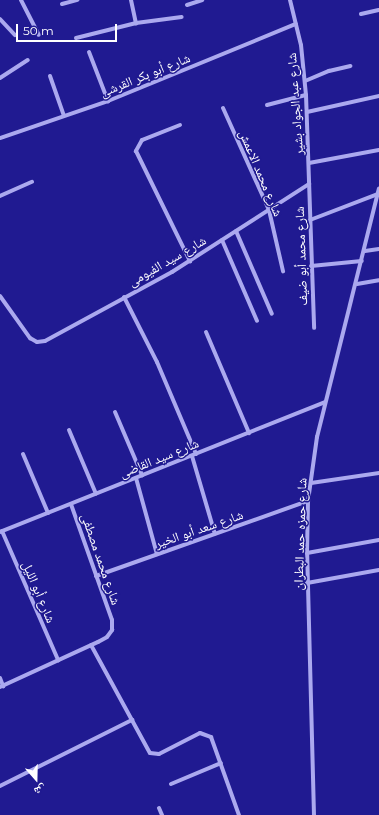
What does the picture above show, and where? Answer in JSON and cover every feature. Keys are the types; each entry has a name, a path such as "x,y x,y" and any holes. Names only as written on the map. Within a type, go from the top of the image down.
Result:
{"street":[{"path":"20,0 39,35"},
{"path":"62,4 78,0"},
{"path":"131,0 136,23"},
{"path":"187,5 202,0"},
{"name":"شارع عبد الجواد بشير","path":"291,0 305,81 309,184"},
{"path":"361,14 379,10"},
{"path":"76,38 136,23 182,17"},
{"path":"0,19 15,35"},
{"name":"شارع أبو بكر القرشى","path":"0,138 108,101 296,24"},
{"path":"89,52 108,101"},
{"path":"0,78 28,60"},
{"path":"305,81 329,71 350,66"},
{"path":"50,76 64,116"},
{"path":"267,105 306,95"},
{"path":"307,112 379,96"},
{"name":"شارع محمد الاعمش","path":"223,108 269,210 283,271"},
{"path":"180,125 142,140 136,151 190,261"},
{"path":"309,163 379,150"},
{"path":"0,196 32,182"},
{"name":"شارع سيد الفيومى","path":"0,296 30,338 37,342 45,341 190,261 309,184"},
{"name":"شارع محمد أبو ضيف","path":"309,184 310,266 314,328"},
{"name":"شارع حمزه حمد البطران","path":"314,815 307,583 308,501 325,402 357,284 379,189"},
{"path":"310,220 378,194"},
{"path":"236,231 272,314"},
{"path":"222,240 256,321"},
{"path":"365,251 379,249"},
{"path":"310,266 362,261"},
{"path":"357,284 379,280"},
{"path":"124,297 157,362 194,455 215,534"},
{"path":"206,332 249,432"},
{"name":"شارع سيد القاضى","path":"1,532 325,402"},
{"path":"115,412 142,475"},
{"path":"69,430 96,494"},
{"path":"23,454 48,513"},
{"path":"311,483 379,473"},
{"path":"136,478 157,554"},
{"name":"شارع سعد أبو الخير","path":"96,576 308,501"},
{"name":"شارع محمد مصطفى","path":"71,504 112,620 112,630 107,637 91,645"},
{"name":"شارع أبو الليل","path":"1,532 58,660"},
{"path":"307,553 379,540"},
{"path":"307,583 379,570"},
{"path":"0,678 2,686 91,645 147,749 154,755 159,754 200,733 206,734 214,742 239,815"},
{"path":"0,786 132,720"},
{"path":"171,784 221,763"},
{"path":"159,808 162,815"}]}
